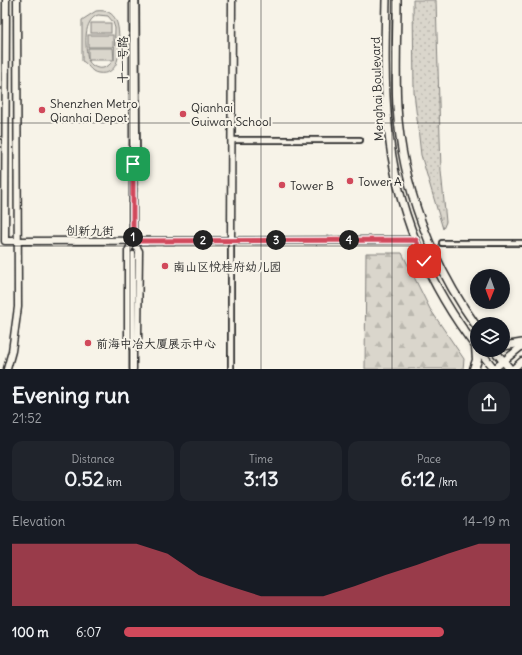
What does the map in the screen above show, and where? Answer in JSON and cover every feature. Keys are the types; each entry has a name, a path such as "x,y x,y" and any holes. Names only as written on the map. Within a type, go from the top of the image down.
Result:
{"highway":[{"path":"474,369 477,357"}],"main road":[{"name":"Menghai Boulevard","path":"386,0 386,76 389,132 400,194 433,282 456,320 470,339"},
{"name":"Menghai Boulevard","path":"397,0 397,108 402,148 409,180 428,240 440,267 455,295 470,317"},
{"path":"397,11 400,0"},
{"path":"510,345 522,344"},
{"name":"Menghai Boulevard","path":"484,357 494,369"},
{"path":"500,357 510,369"}],"street":[{"name":"创新九街","path":"6,0 5,241 416,240"},
{"path":"7,369 17,322 17,0"},
{"name":"十一号路","path":"133,0 133,241 128,250 128,338 133,348"},
{"path":"136,0 136,174"},
{"path":"231,369 232,0"},
{"path":"231,140 360,140"},
{"name":"十一号路","path":"133,241 139,250 138,338 133,348 133,369"},
{"path":"442,243 522,243"},
{"path":"133,254 133,348"},
{"path":"494,369 504,362 522,344"},
{"path":"513,369 522,361"}],"green space":[{"path":"413,0 436,0 441,171 446,222 443,229 421,155 414,92"},
{"path":"96,11 103,11 109,12 116,20 118,25 119,54 116,64 110,71 105,73 95,72 82,61 82,20","holes":["98,15 108,16 113,22 115,28 114,60 113,48 88,48 88,59 86,47 87,28 93,18","88,60 113,60 104,68 97,68"]},
{"path":"91,23 111,23 111,33 91,33"},
{"path":"88,35 113,35 113,47 88,47"},
{"path":"366,253 402,253 430,309 464,359 463,369 365,369"}],"tunnel":[{"path":"136,192 137,175"},
{"path":"133,254 134,241"}],"place":[{"name":"Shenzhen Metro Qianhai Depot","path":"42,110"},
{"name":"Qianhai Guiwan School","path":"183,114"},
{"name":"Tower A","path":"350,181"},
{"name":"Tower B","path":"282,185"},
{"name":"南山区悦桂府幼儿园","path":"165,266"},
{"name":"前海中冶大厦展示中心","path":"88,343"}],"route":[{"path":"133,164 133,241 416,240 424,261"}]}
